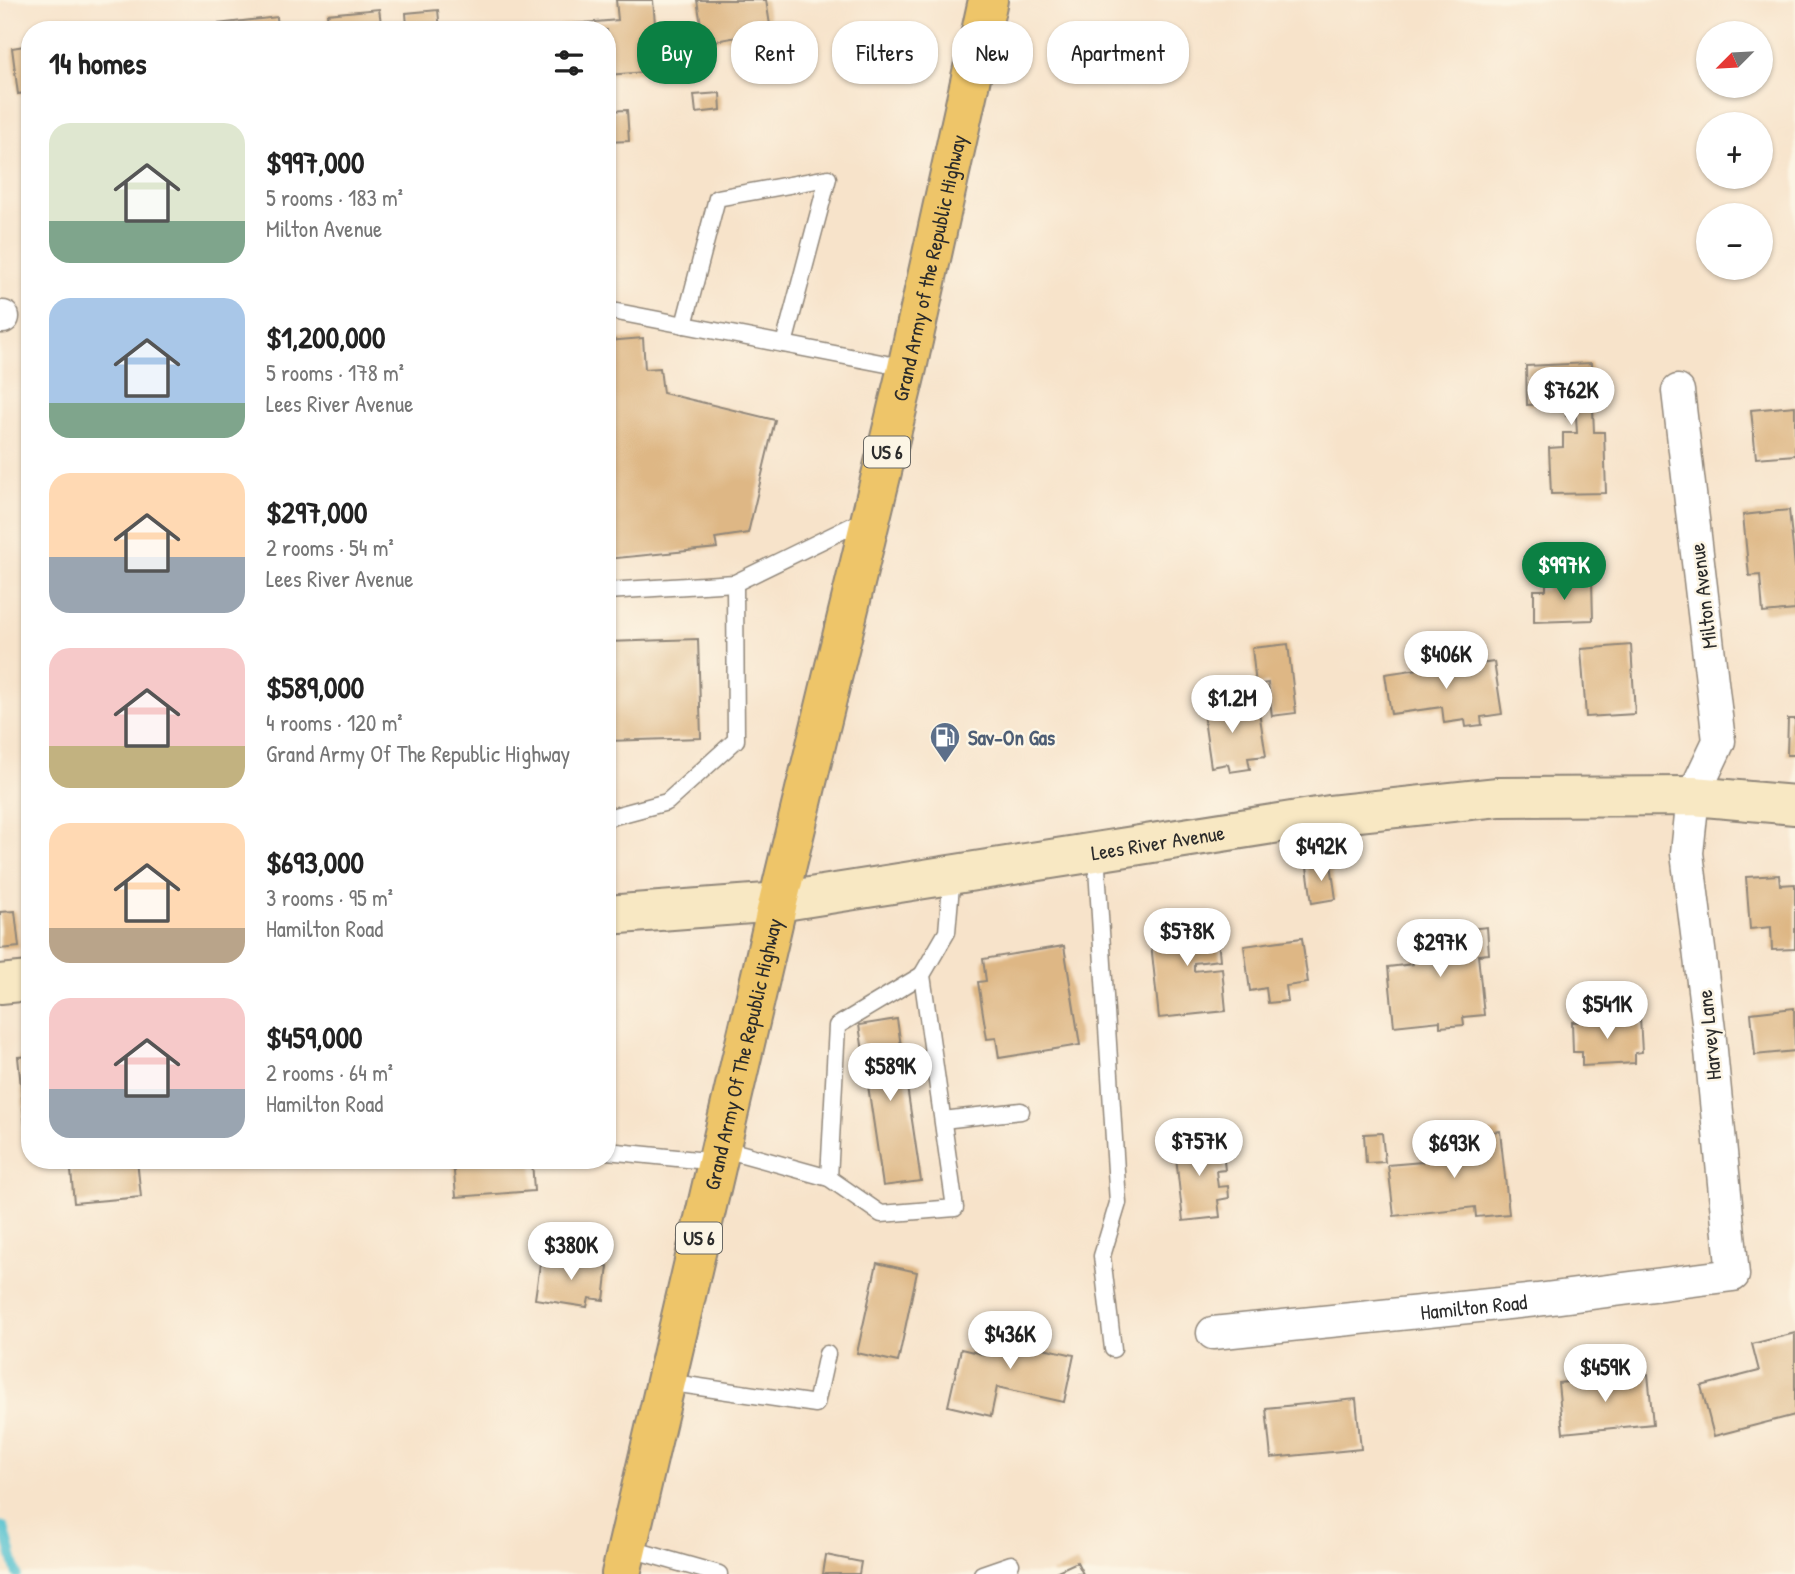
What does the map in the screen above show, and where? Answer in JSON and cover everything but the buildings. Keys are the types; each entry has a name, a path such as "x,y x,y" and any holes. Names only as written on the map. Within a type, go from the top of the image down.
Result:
{"main road":[{"name":"Grand Army of the Republic Highway","path":"778,902 907,368 988,0"},
{"name":"Lees River Avenue","path":"616,914 778,902 1330,815 1498,797 1693,796 1795,805"},
{"name":"Grand Army Of The Republic Highway","path":"624,1561 778,902"},
{"path":"0,984 21,982"}],"street":[{"name":"Milton Avenue","path":"1678,391 1719,741 1693,796"},
{"name":"Harvey Lane","path":"1693,796 1687,853 1709,1030 1733,1275"},
{"name":"Hamilton Road","path":"1213,1333 1537,1300 1733,1275"}],"lane":[{"path":"684,325 717,198 828,178 784,344"},
{"path":"616,312 907,368"},
{"path":"616,590 735,583 871,517"},
{"path":"616,816 667,802 736,740 735,583"},
{"path":"1096,852 1118,1203 1102,1255 1112,1349"},
{"path":"829,1178 837,1026 922,975 947,932 952,874"},
{"path":"616,1151 719,1155 829,1178 881,1214 956,1209 922,975"},
{"path":"943,1120 1021,1111"},
{"path":"666,1382 816,1404 827,1354"},
{"path":"624,1561 719,1574"},
{"path":"982,1574 1011,1564"}],"waterway":[{"path":"0,1526 4,1527 17,1574"}],"place":[{"name":"Sav-On Gas","path":"945,764"}]}
